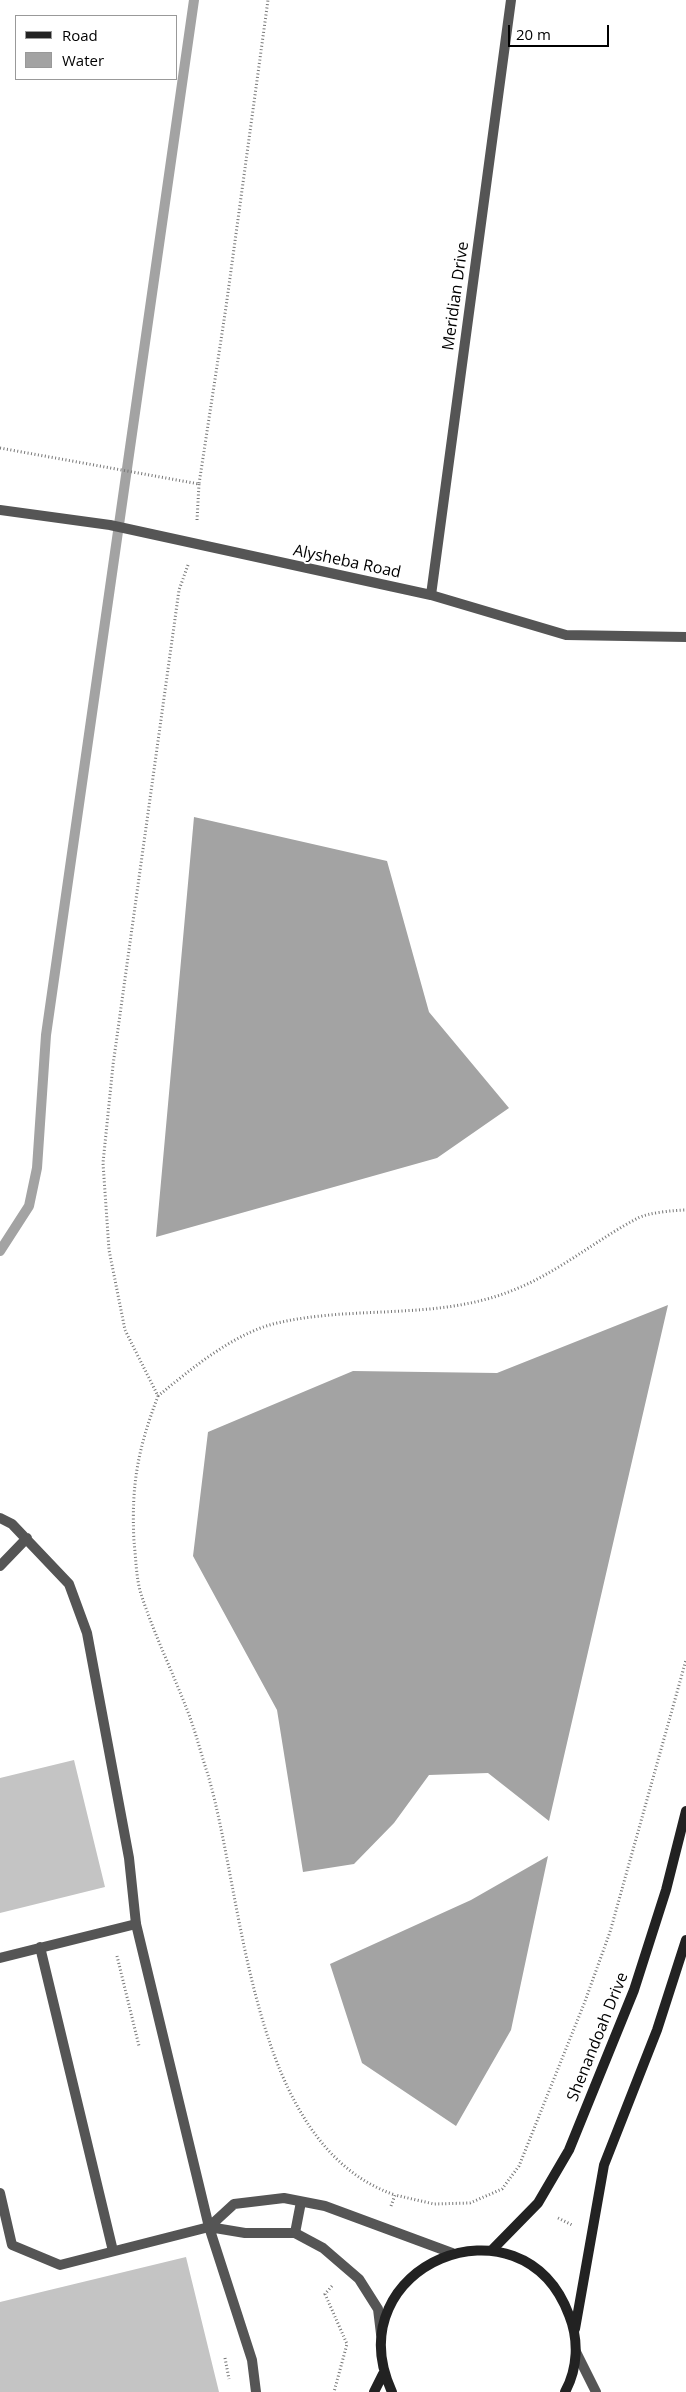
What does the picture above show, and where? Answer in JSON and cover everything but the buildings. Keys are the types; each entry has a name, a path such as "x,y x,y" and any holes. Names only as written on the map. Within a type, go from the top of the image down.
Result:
{"street":[{"name":"Meridian Drive","path":"431,595 511,0"},
{"name":"Alysheba Road","path":"0,510 110,525 431,595 566,636 686,637"},
{"path":"0,1518 12,1524 27,1538 69,1584 87,1633 129,1858 136,1924 209,2227 252,2360 256,2392"},
{"path":"0,1566 27,1538"},
{"name":"Shenandoah Drive","path":"491,2250 538,2203 569,2150 634,1990 666,1890 686,1811"},
{"path":"0,1958 136,1924"},
{"path":"574,2329 604,2165 657,2030 686,1940"},
{"path":"40,1947 113,2251"},
{"path":"0,2193 12,2245 60,2265 209,2227 245,2234 295,2233 323,2248 359,2279 378,2309 383,2374 392,2392"},
{"path":"209,2227 234,2204 284,2198 326,2206 452,2253"},
{"path":"295,2233 301,2202"},
{"path":"381,2334 389,2307 404,2283 426,2265 452,2253 471,2250 491,2250 520,2259 546,2276 564,2300 574,2329 576,2352 570,2382 565,2392"},
{"path":"576,2352 596,2392"},
{"path":"374,2392 383,2374"}],"path":[{"path":"158,1396 125,1330 109,1250 103,1163 113,1065 179,590 195,544 199,484 226,307 268,0"},
{"path":"0,448 199,484"},
{"path":"686,1210 639,1217 563,1265 540,1277 516,1289 468,1305 320,1317 272,1324 227,1344 158,1396 142,1438 133,1489 134,1542 140,1592 190,1715 209,1779 246,1951 274,2058 292,2097 315,2135 348,2170 374,2188 434,2204 470,2203 502,2189 519,2166 584,2004 610,1932 686,1660"},
{"path":"384,2228 395,2195"},
{"path":"558,2218 576,2227"},
{"path":"334,2392 347,2344 326,2294 347,2269"}],"water":[{"path":"194,817 387,861 429,1012 509,1108 437,1158 156,1237"},
{"path":"668,1305 549,1821 488,1773 429,1775 394,1823 354,1864 303,1872 277,1710 193,1556 208,1432 353,1371 497,1373"},
{"path":"548,1856 511,2030 456,2126 362,2063 330,1964 471,1900"}],"waterway":[{"path":"0,1251 29,1206 37,1168 46,1035 194,0"}]}
